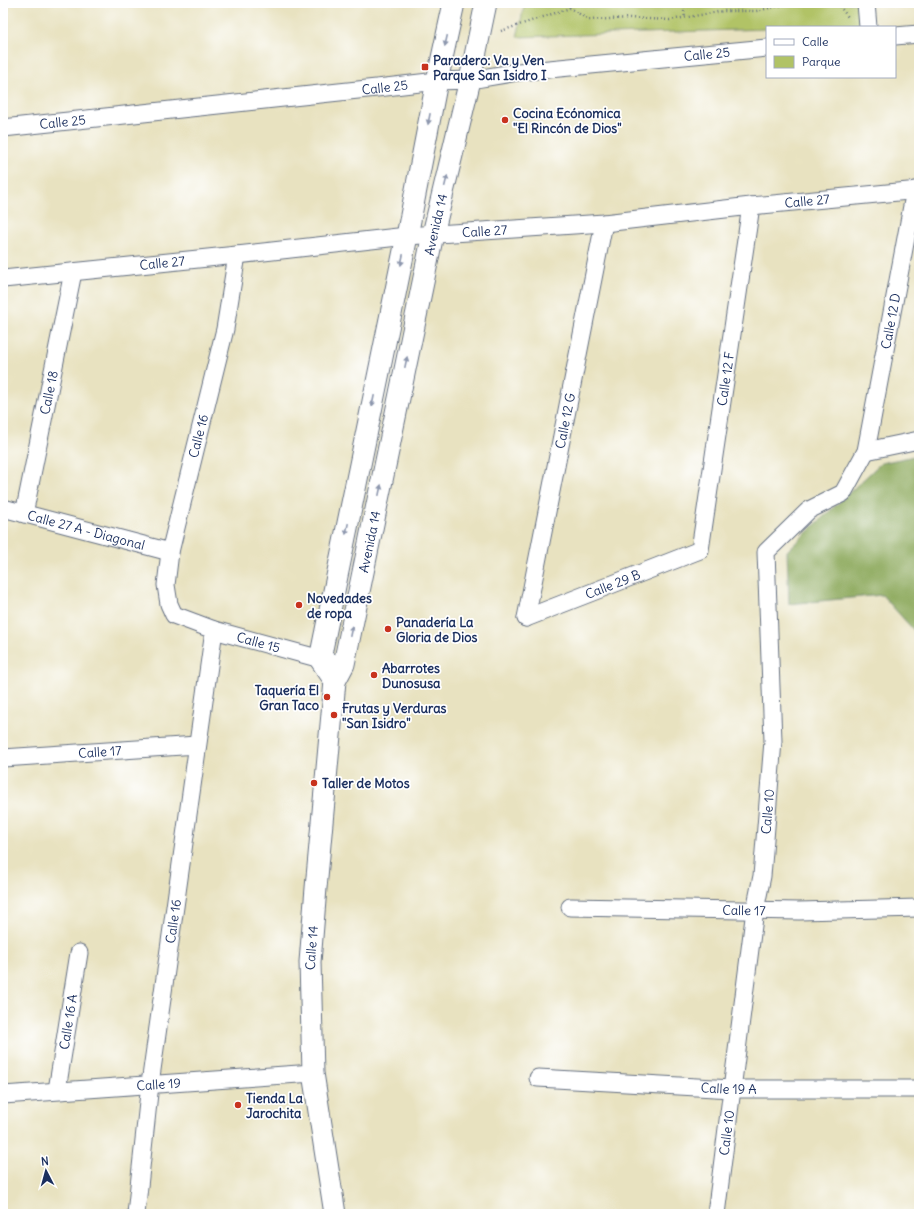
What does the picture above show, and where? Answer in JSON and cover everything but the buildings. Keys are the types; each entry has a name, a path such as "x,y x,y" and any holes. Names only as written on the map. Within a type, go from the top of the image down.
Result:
{"street":[{"name":"Avenida 14","path":"320,659 454,3"},
{"name":"Avenida 14","path":"339,673 433,234 470,80 486,3"},
{"path":"866,3 868,26"},
{"path":"896,36 919,34"},
{"name":"Calle 25","path":"3,128 437,81 470,80 518,72 766,48"},
{"name":"Calle 27","path":"3,279 407,236 604,223 751,206 917,190"},
{"name":"Calle 12 D","path":"866,451 917,190"},
{"name":"Calle 12 F","path":"700,550 751,206"},
{"name":"Calle 12 G","path":"526,618 604,223"},
{"name":"Calle 16","path":"174,615 166,585 170,552 225,329 237,255"},
{"name":"Calle 18","path":"24,514 72,272"},
{"path":"866,451 919,440"},
{"name":"Calle 10","path":"716,1214 755,910 762,876 773,741 766,552 809,510 843,493 866,451"},
{"name":"Calle 27 A - Diagonal","path":"3,508 170,552"},
{"name":"Calle 29 B","path":"526,618 700,550"},
{"name":"Calle 15","path":"174,615 214,630 320,659"},
{"name":"Calle 16","path":"136,1214 150,1084 214,630"},
{"path":"320,659 339,673"},
{"name":"Calle 14","path":"335,1214 313,1073 310,962 339,673"},
{"name":"Calle 17","path":"3,758 197,745"},
{"name":"Calle 17","path":"570,907 799,911 919,908"},
{"name":"Calle 16 A","path":"57,1090 78,953"},
{"name":"Calle 19","path":"3,1094 313,1073"},
{"name":"Calle 19 A","path":"538,1078 732,1089 919,1089"}],"path":[{"path":"568,3 570,8 588,20 630,18 670,20 724,11 756,11 793,3"},
{"path":"683,3 685,18"},
{"path":"478,40 570,8"}],"green space":[{"path":"525,3 860,3 863,25 766,26 766,29 517,37"},
{"path":"919,455 919,636 882,595 789,604 787,551 881,463"}],"place":[{"name":"Paradero: Va y Ven Parque San Isidro I","path":"425,67"},
{"name":"Cocina Ecónomica \"El Rincón de Dios\"","path":"505,120"},
{"name":"Novedades de ropa","path":"299,605"},
{"name":"Panadería La Gloria de Dios","path":"388,629"},
{"name":"Abarrotes Dunosusa","path":"374,675"},
{"name":"Taquería El Gran Taco","path":"327,697"},
{"name":"Frutas y Verduras \"San Isidro\"","path":"334,715"},
{"name":"Taller de Motos","path":"314,783"},
{"name":"Tienda La Jarochita","path":"238,1105"}]}
